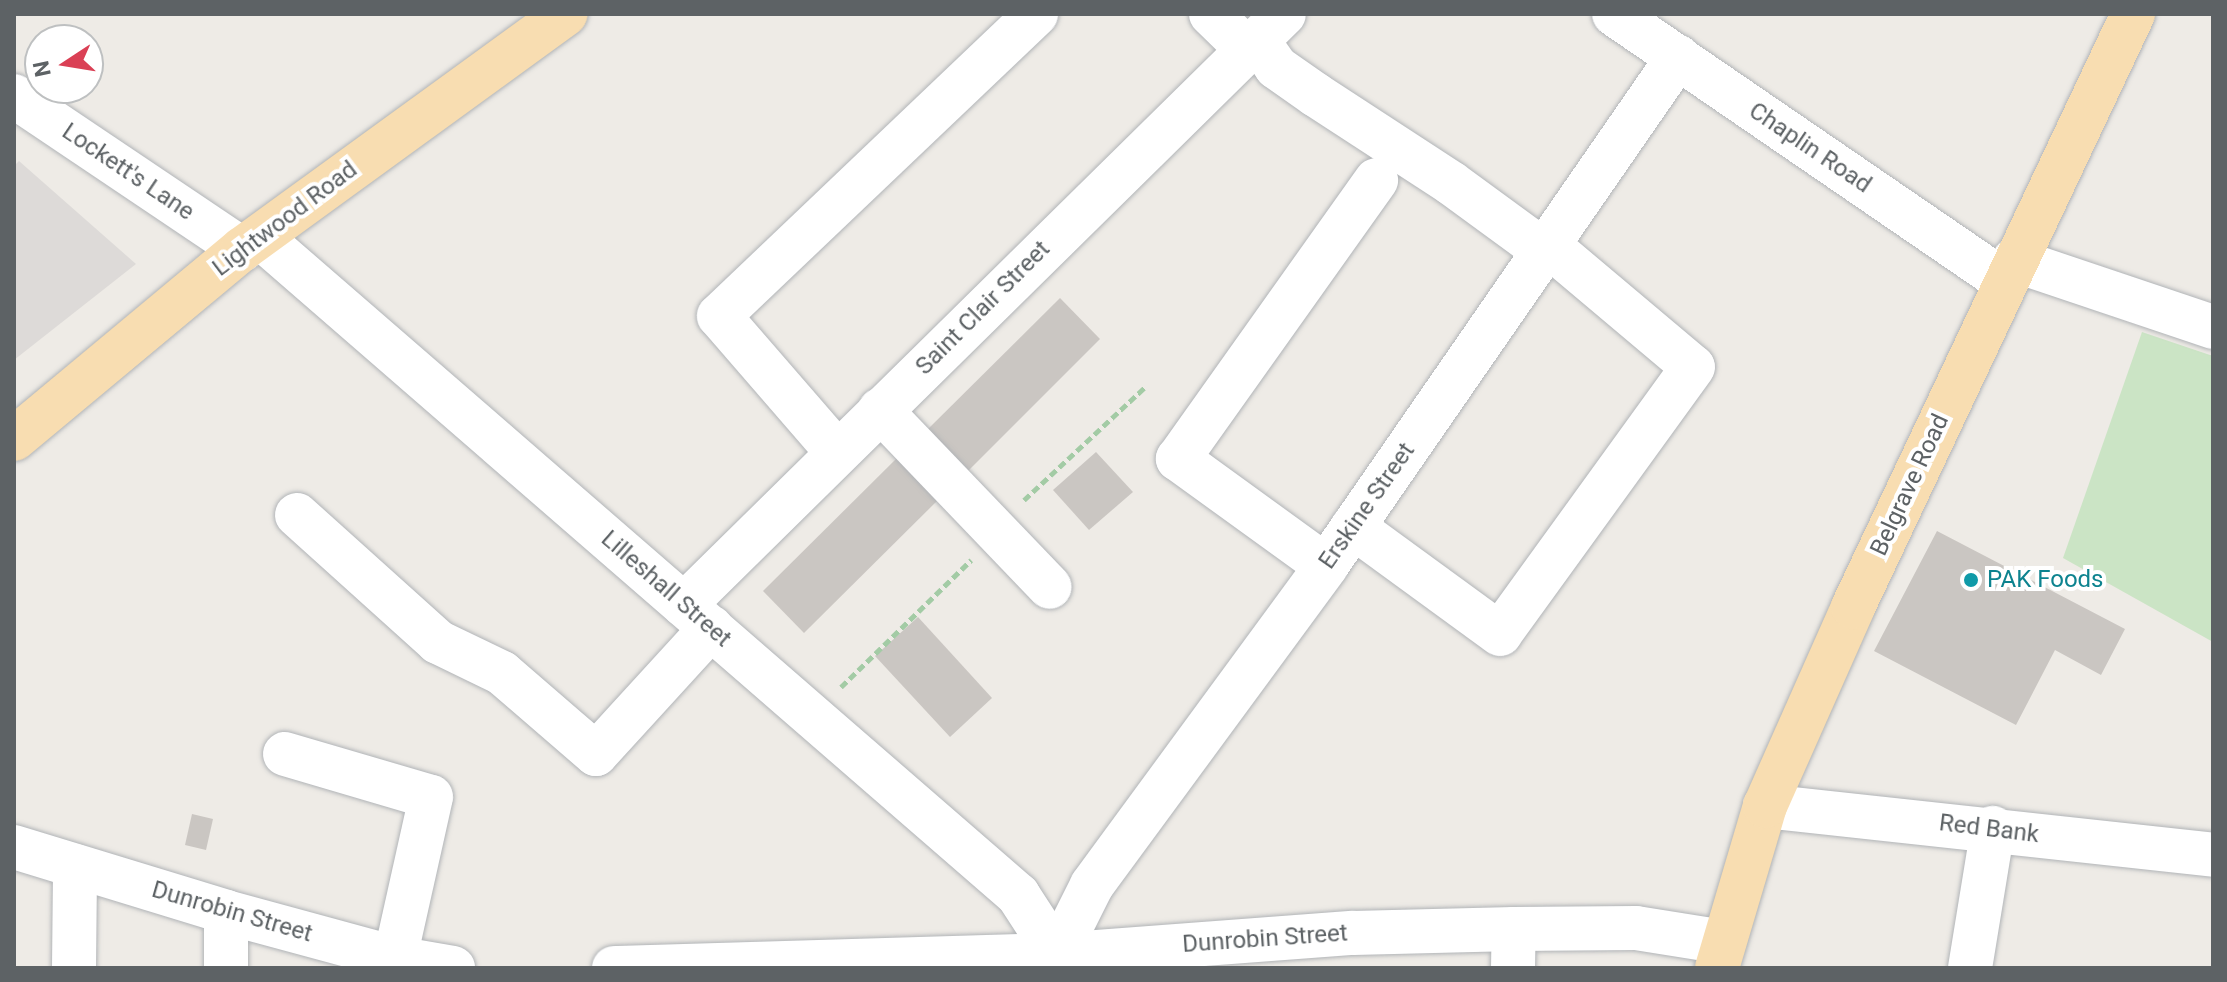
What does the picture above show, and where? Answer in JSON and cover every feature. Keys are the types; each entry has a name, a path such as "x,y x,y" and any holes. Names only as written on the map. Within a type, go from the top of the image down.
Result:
{"main road":[{"name":"Lightwood Road","path":"14,439 251,243 566,14"},
{"name":"Belgrave Road","path":"1720,955 1765,806 1859,593 2133,14"}],"street":[{"path":"837,452 719,316 1036,14"},
{"path":"1211,14 1262,34 1276,67 1451,183 1529,240 1548,245 1693,367 1500,634 1353,527"},
{"name":"Chaplin Road","path":"1614,14 2010,271 2213,327"},
{"name":"Saint Clair Street","path":"297,515 438,642 502,673 596,754 697,617 837,452 1262,34"},
{"name":"Erskine Street","path":"1057,955 1092,885 1326,566 1678,57"},
{"name":"Lockett's Lane","path":"14,96 251,243"},
{"path":"1326,566 1178,459 1376,180"},
{"name":"Lilleshall Street","path":"251,243 697,617 1018,895 1057,955"},
{"path":"880,410 1050,587"},
{"path":"285,754 431,797 387,960"},
{"name":"Red Bank","path":"1765,806 1993,828 2213,855"},
{"path":"1970,968 1993,828"},
{"name":"Dunrobin Street","path":"14,847 387,960 453,968"},
{"path":"74,968 75,866"},
{"path":"226,912 226,968"},
{"name":"Dunrobin Street","path":"614,968 1057,955 1513,948 1636,928 1720,955"}],"path":[{"path":"811,716 1145,387"}],"shaded area":[{"path":"19,161 136,264 14,360 14,166"}],"green space":[{"path":"2142,332 2213,356 2213,642 2063,558"}],"building":[{"path":"1060,298 1100,339 965,474 924,433"},
{"path":"1096,452 1133,492 1089,530 1053,490"},
{"path":"899,456 940,498 804,633 763,591"},
{"name":"PAK Foods","path":"1937,531 2125,629 2101,675 2055,650 2016,725 1874,651"},
{"path":"918,617 992,698 950,737 875,656"},
{"path":"192,814 213,819 206,850 185,845"}],"place":[{"name":"PAK Foods","path":"1971,580"}]}
